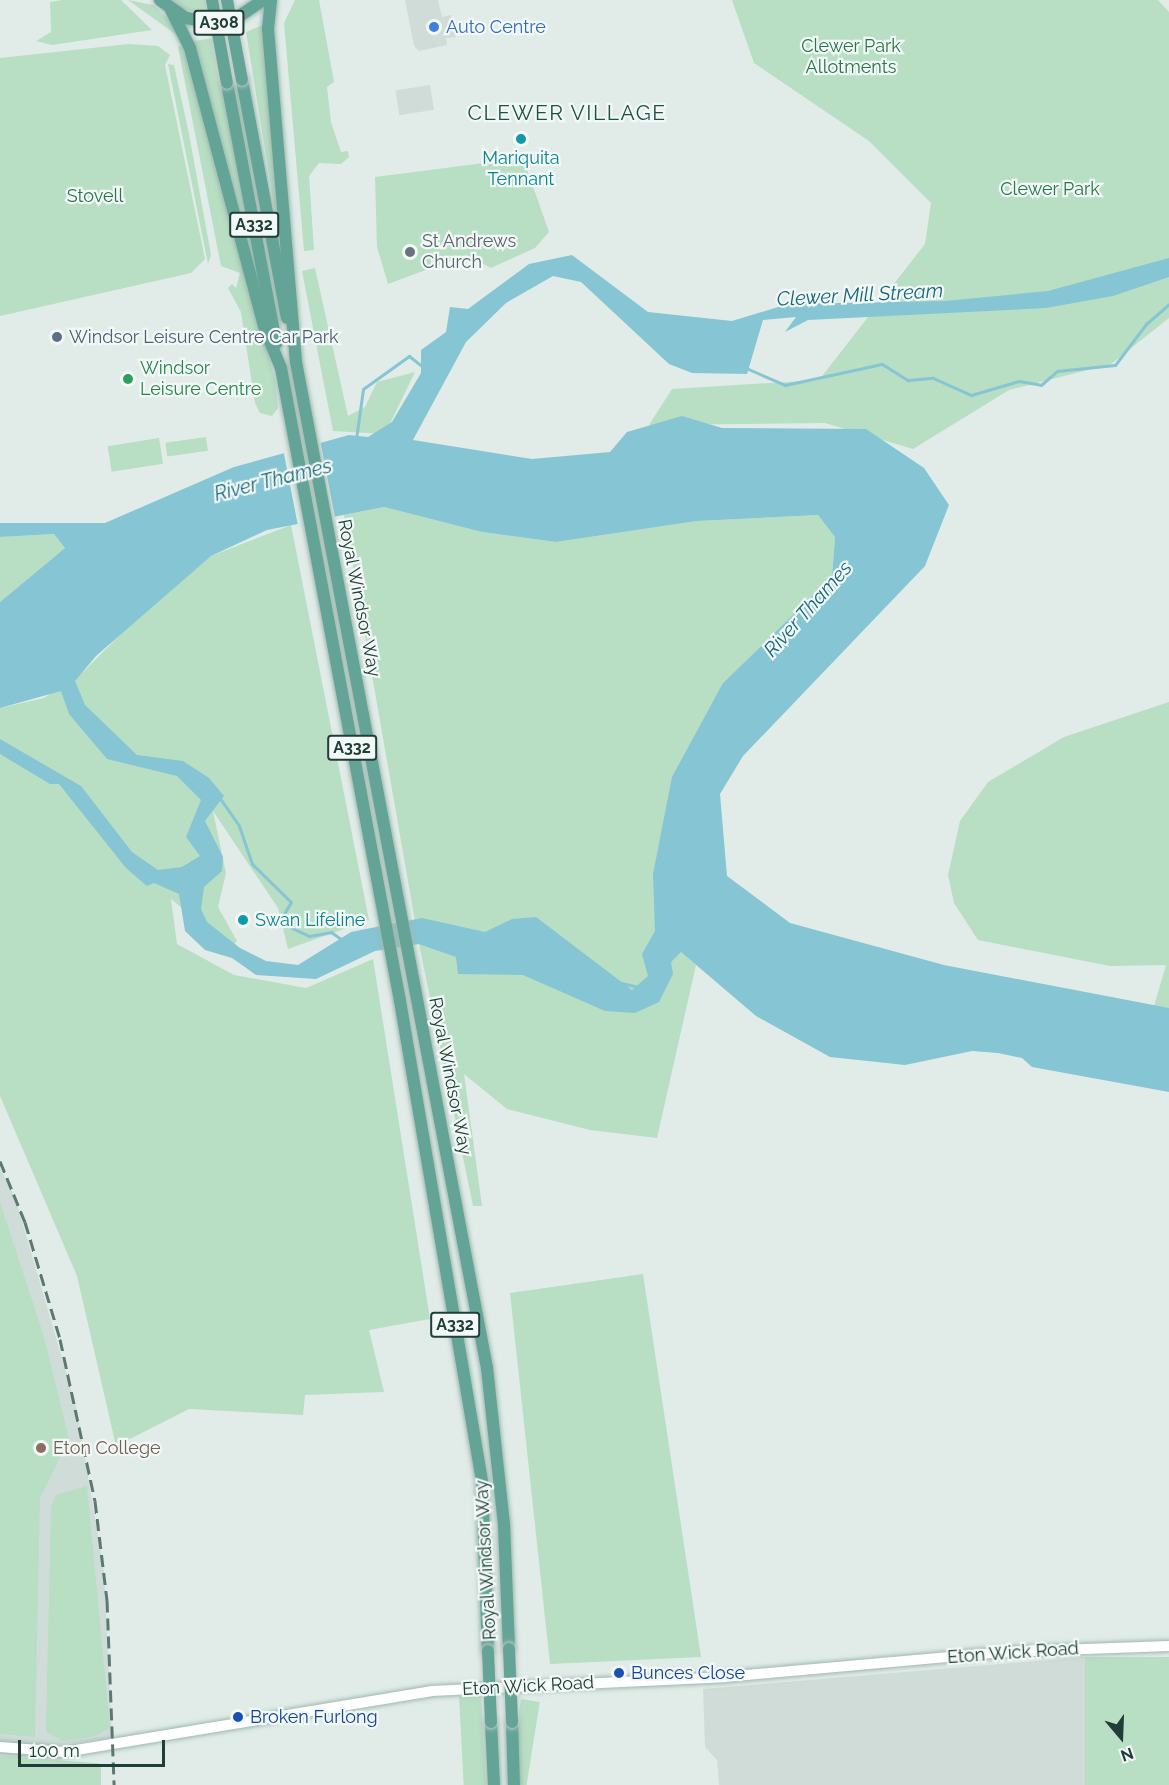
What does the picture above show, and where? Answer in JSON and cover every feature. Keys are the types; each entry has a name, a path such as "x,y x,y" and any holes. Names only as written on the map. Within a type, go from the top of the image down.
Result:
{"main road":[{"name":"A308","path":"160,0 171,10 195,21 224,22 263,0"},
{"name":"A332","path":"212,0 281,368"},
{"name":"A332","path":"227,0 296,362"},
{"path":"271,0 268,29 296,362"},
{"path":"171,10 188,42 265,330 281,368"},
{"name":"Royal Windsor Way","path":"296,362 487,1368 504,1524 514,1785"},
{"name":"Royal Windsor Way","path":"281,368 400,1000 482,1483 494,1785"},
{"name":"Eton Wick Road","path":"0,1747 64,1752 431,1691 739,1676 1003,1652 1169,1646"}],"shaded area":[{"name":"Auto Centre","path":"405,0 438,0 442,17 452,15 456,37 446,38 447,45 419,51 414,46"},
{"path":"430,85 434,110 399,115 395,90"},
{"name":"Eton College","path":"0,1168 15,1197 77,1410 104,1572 112,1738 56,1745 63,1763 101,1764 101,1785 0,1785"},
{"path":"1085,1657 1086,1785 719,1785 717,1760 705,1747 703,1689"}],"green space":[{"path":"121,0 152,30 52,45 36,41 51,32 50,2"},
{"path":"128,0 153,5 174,25 178,36"},
{"path":"170,0 208,0 210,15 183,9"},
{"path":"295,0 319,0 334,82 327,87 331,122 341,152 348,151 349,157 341,164 319,163 309,176 314,250 304,251 284,23"},
{"path":"732,0 1158,0 1169,12 1169,318 1111,364 1009,390 913,449 825,423 649,425 672,389 819,380 925,244 931,203 869,141 754,63"},
{"path":"265,24 279,236 246,32"},
{"path":"215,38 257,269 255,269 193,41"},
{"name":"Stovell","path":"129,44 158,46 170,55 165,65 205,259 191,273 0,316 0,58"},
{"path":"183,45 275,380 278,408 272,416 260,413 255,403 241,312 228,288 232,284 236,288 240,273 221,266 178,47"},
{"path":"168,64 174,65 189,134 211,255 208,264"},
{"path":"523,158 549,232 535,248 491,268 466,255 388,284 377,247 375,177"},
{"path":"315,268 348,416 365,407 377,382 415,372 385,434 333,431 302,271"},
{"path":"206,437 208,451 167,457 165,443"},
{"path":"159,438 163,464 112,472 108,446"},
{"path":"384,507 482,532 556,542 697,521 818,515 835,537 832,577 723,683 655,930 696,965 657,1138 590,1130 507,1109 464,1074 482,1206 473,1206 419,944 344,515"},
{"path":"291,525 369,920 288,949 278,908 213,811 226,873 218,907 237,941 231,948 171,899 177,944 234,975 306,988 373,959 430,1319 369,1330 384,1392 305,1395 303,1415 189,1409 116,1446 77,1276 0,1096 0,708 44,698 83,672 143,612 211,556"},
{"path":"54,534 65,548 0,602 0,537"},
{"path":"1169,702 1169,1008 1154,1006 1166,965 1110,966 978,940 954,903 948,875 960,821 988,782 1064,737"},
{"path":"0,1202 44,1337 69,1439 40,1498 35,1737 0,1734"},
{"path":"643,1274 701,1657 550,1664 510,1293"},
{"path":"87,1486 110,1728 95,1736 63,1741 46,1732 51,1507 56,1495"},
{"path":"1085,1657 1169,1657 1169,1785 1085,1785"},
{"path":"481,1695 486,1785 464,1785 459,1696"},
{"path":"521,1699 540,1702 527,1785 508,1784"},
{"path":"0,1756 101,1764 101,1785 0,1785"}],"water":[{"name":"River Thames","path":"572,255 648,312 732,321 788,304 945,301 1048,291 1169,258 1169,277 1113,296 1046,308 808,320 785,332 796,317 763,320 747,374 692,373 669,364 581,282 553,276 506,303 466,342 413,440 532,459 610,452 627,432 682,416 722,428 866,429 924,468 949,505 925,566 743,756 720,794 727,876 790,923 944,965 1169,1008 1169,1092 1032,1067 1022,1058 998,1053 972,1051 905,1065 830,1057 756,1016 681,952 671,962 673,974 659,1002 635,1013 605,1011 523,975 458,974 456,957 419,944 375,951 316,979 256,975 232,958 205,950 185,931 179,894 154,883 147,886 126,868 59,784 50,784 0,754 0,739 81,786 132,852 158,870 182,867 200,856 186,837 201,800 177,776 107,759 69,714 61,691 0,708 0,602 65,548 54,534 0,537 0,523 105,523 234,467 349,435 368,437 392,422 421,373 421,350 446,332 450,307 468,309 529,264","holes":["384,507 482,532 556,542 697,521 818,515 835,537 832,577 723,683 672,777 653,874 655,931 642,954 648,976 632,990 536,917 512,919 485,932 422,918 351,932 298,965 266,961 240,948 207,922 201,909 204,887 222,871 223,857 205,821 224,796 209,778 183,761 137,755 85,705 75,681 96,656 211,556 267,530"]}],"pier":[{"path":"320,440 335,520 298,527 283,447"}],"waterway":[{"path":"746,368 785,385 882,364 908,380 933,378 971,395 1019,381 1041,385 1057,371 1115,365 1146,324 1169,304"},
{"path":"356,439 363,389 409,356 423,367"},
{"path":"219,797 239,826 252,864 291,902 279,922 309,936 331,932 344,941"},
{"path":"621,983 638,987"}],"railway":[{"path":"0,1161 25,1222 60,1339 95,1501 107,1600 114,1785"}],"place":[{"name":"Auto Centre","path":"434,27"},
{"name":"Mariquita Tennant","path":"521,139"},
{"name":"St Andrews Church","path":"410,252"},
{"name":"Windsor Leisure Centre Car Park","path":"57,337"},
{"name":"Windsor Leisure Centre","path":"128,379"},
{"name":"Swan Lifeline","path":"243,920"},
{"name":"Eton College","path":"41,1448"},
{"name":"Bunces Close","path":"619,1673"},
{"name":"Broken Furlong","path":"238,1717"}],"district":[{"name":"CLEWER VILLAGE","path":"567,113"}],"park label":[{"name":"Clewer Park Allotments","path":"851,57"},
{"name":"Clewer Park","path":"1050,189"}],"water label":[{"name":"Clewer Mill Stream","path":"860,295"}]}
